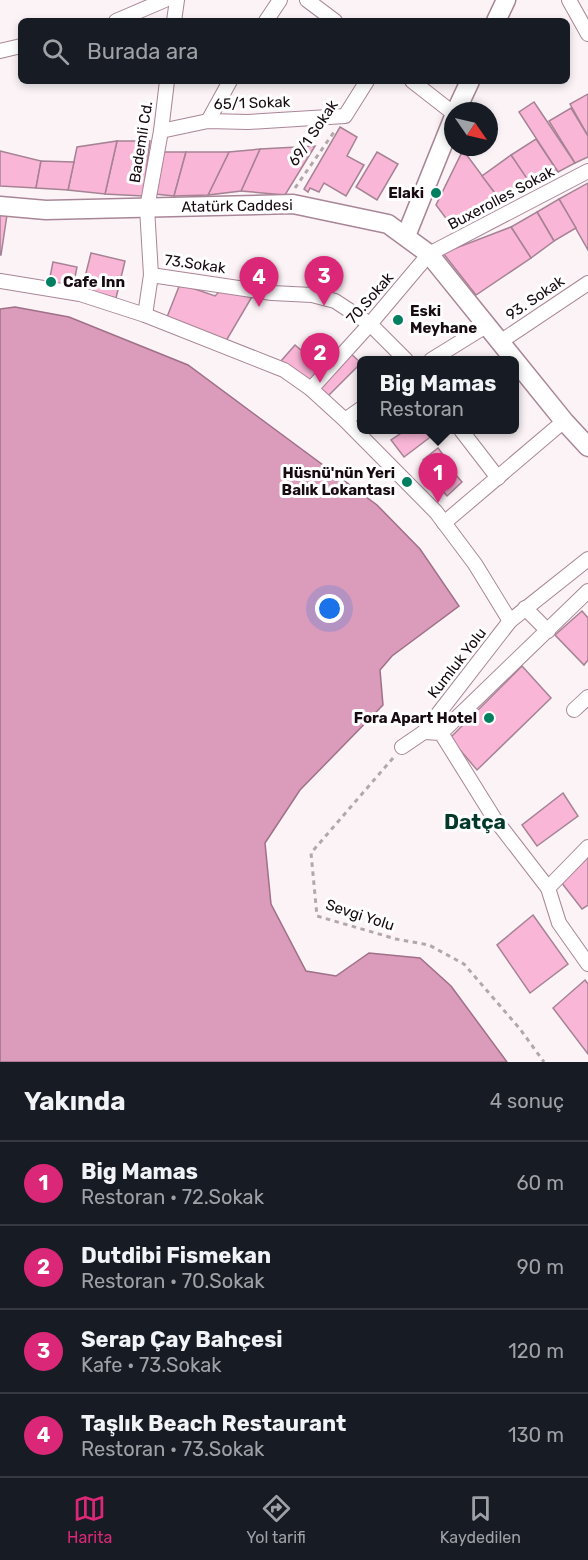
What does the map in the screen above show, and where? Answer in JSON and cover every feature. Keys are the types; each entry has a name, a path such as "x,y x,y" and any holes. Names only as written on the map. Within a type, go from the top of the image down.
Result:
{"main road":[{"path":"497,18 506,0"},
{"path":"460,102 469,84"},
{"path":"406,236 444,141"},
{"name":"Atatürk Caddesi","path":"0,206 46,210 293,204 388,224 429,254 511,356"},
{"name":"Atatürk Caddesi","path":"519,365 588,447"}],"street":[{"path":"123,18 165,0"},
{"path":"174,18 177,0"},
{"path":"268,18 280,0"},
{"path":"308,0 331,18"},
{"path":"569,0 588,34"},
{"path":"0,51 18,47"},
{"name":"Bademli Cd.","path":"145,315 151,275 147,208 167,84"},
{"path":"208,121 228,84"},
{"name":"69/1 Sokak","path":"345,116 365,84"},
{"path":"416,84 444,104"},
{"name":"65/1 Sokak","path":"161,131 208,121 248,122 345,116"},
{"name":"Buxerolles Sokak","path":"429,254 588,171"},
{"name":"70.Sokak","path":"311,389 429,254"},
{"name":"73.Sokak","path":"151,275 272,292 312,295 334,300 369,324 402,356"},
{"path":"0,281 80,294 145,315 284,370 311,389 357,432"},
{"name":"93. Sokak","path":"500,342 588,283"},
{"path":"437,356 486,326"},
{"path":"345,420 357,412"},
{"path":"444,523 564,421"},
{"path":"359,434 436,512 475,564 510,621"},
{"path":"465,434 498,477"},
{"name":"Kumluk Yolu","path":"402,747 424,732 510,621 588,559"},
{"path":"424,732 441,733 548,631 586,599"},
{"path":"525,608 548,631"},
{"path":"574,710 588,697"},
{"path":"441,733 494,818 548,888 559,922 588,964"},
{"path":"548,888 588,847"}],"path":[{"name":"69/1 Sokak","path":"293,204 290,196 345,116"},
{"name":"Sevgi Yolu","path":"402,747 311,853 317,916 396,939 429,945 464,964 520,1029 544,1062"}],"shaded area":[{"path":"15,307 69,317 188,365 377,505 420,549 459,606 392,656 380,670 383,705 300,790 265,843 271,904 306,971 336,976 369,953 420,958 451,986 507,1062 0,1062 0,309"}],"building":[{"path":"588,94 588,136 570,104"},
{"path":"534,102 575,163 558,172 519,112"},
{"path":"571,108 588,136 588,157 575,163 549,121"},
{"path":"340,127 357,137 347,156 364,165 346,196 324,183 319,192 310,188 308,192 304,189"},
{"path":"536,139 558,172 532,188 511,155"},
{"path":"117,141 150,141 143,196 105,194"},
{"path":"117,141 105,194 68,190 77,147"},
{"path":"315,146 285,195 241,191 260,149"},
{"path":"260,149 241,191 208,195 229,152"},
{"path":"0,151 41,161 36,188 0,186"},
{"path":"162,152 186,152 174,196 155,194"},
{"path":"186,152 229,152 208,195 174,196"},
{"path":"377,152 398,164 377,200 356,187"},
{"path":"511,155 528,180 498,197 482,176"},
{"path":"460,156 467,156 498,197 454,229 436,205"},
{"path":"41,161 74,162 68,190 36,188"},
{"path":"588,183 588,250 559,199"},
{"path":"559,199 576,228 554,241 537,212"},
{"path":"537,212 554,241 531,258 511,227"},
{"path":"0,214 7,215 1,255 0,255"},
{"path":"511,227 531,258 476,295 443,253"},
{"path":"91,253 125,261 116,298 82,289"},
{"path":"53,262 77,267 73,287 49,282"},
{"path":"180,284 215,296 222,289 253,295 226,341 167,317"},
{"path":"295,345 321,367 308,383 281,361"},
{"path":"349,352 357,359 357,367 328,396 316,385"},
{"path":"400,434 434,434 404,457 391,440"},
{"path":"438,448 450,464 434,475 423,460"},
{"path":"449,467 462,482 447,496 433,480"},
{"path":"582,611 588,618 588,660 584,665 555,635"},
{"path":"522,666 551,698 477,770 450,738"},
{"path":"563,793 578,816 537,846 522,825"},
{"path":"588,853 588,905 582,909 561,882"},
{"path":"533,915 568,964 530,993 497,945"},
{"path":"585,980 588,984 588,1054 553,1008"}],"place":[{"name":"Elaki","path":"436,193"},
{"name":"Cafe Inn","path":"51,282"},
{"name":"Serap Çay Bahçesi","path":"324,306"},
{"name":"Taşlık Beach Restaurant","path":"259,307"},
{"name":"Eski Meyhane","path":"398,320"},
{"name":"Dutdibi Fismekan","path":"320,383"},
{"name":"Hüsnü'nün Yeri Balık Lokantası","path":"407,482"},
{"name":"Big Mamas","path":"438,503"},
{"name":"Fora Apart Hotel","path":"489,718"}],"district":[{"name":"Datça","path":"475,821"}]}
